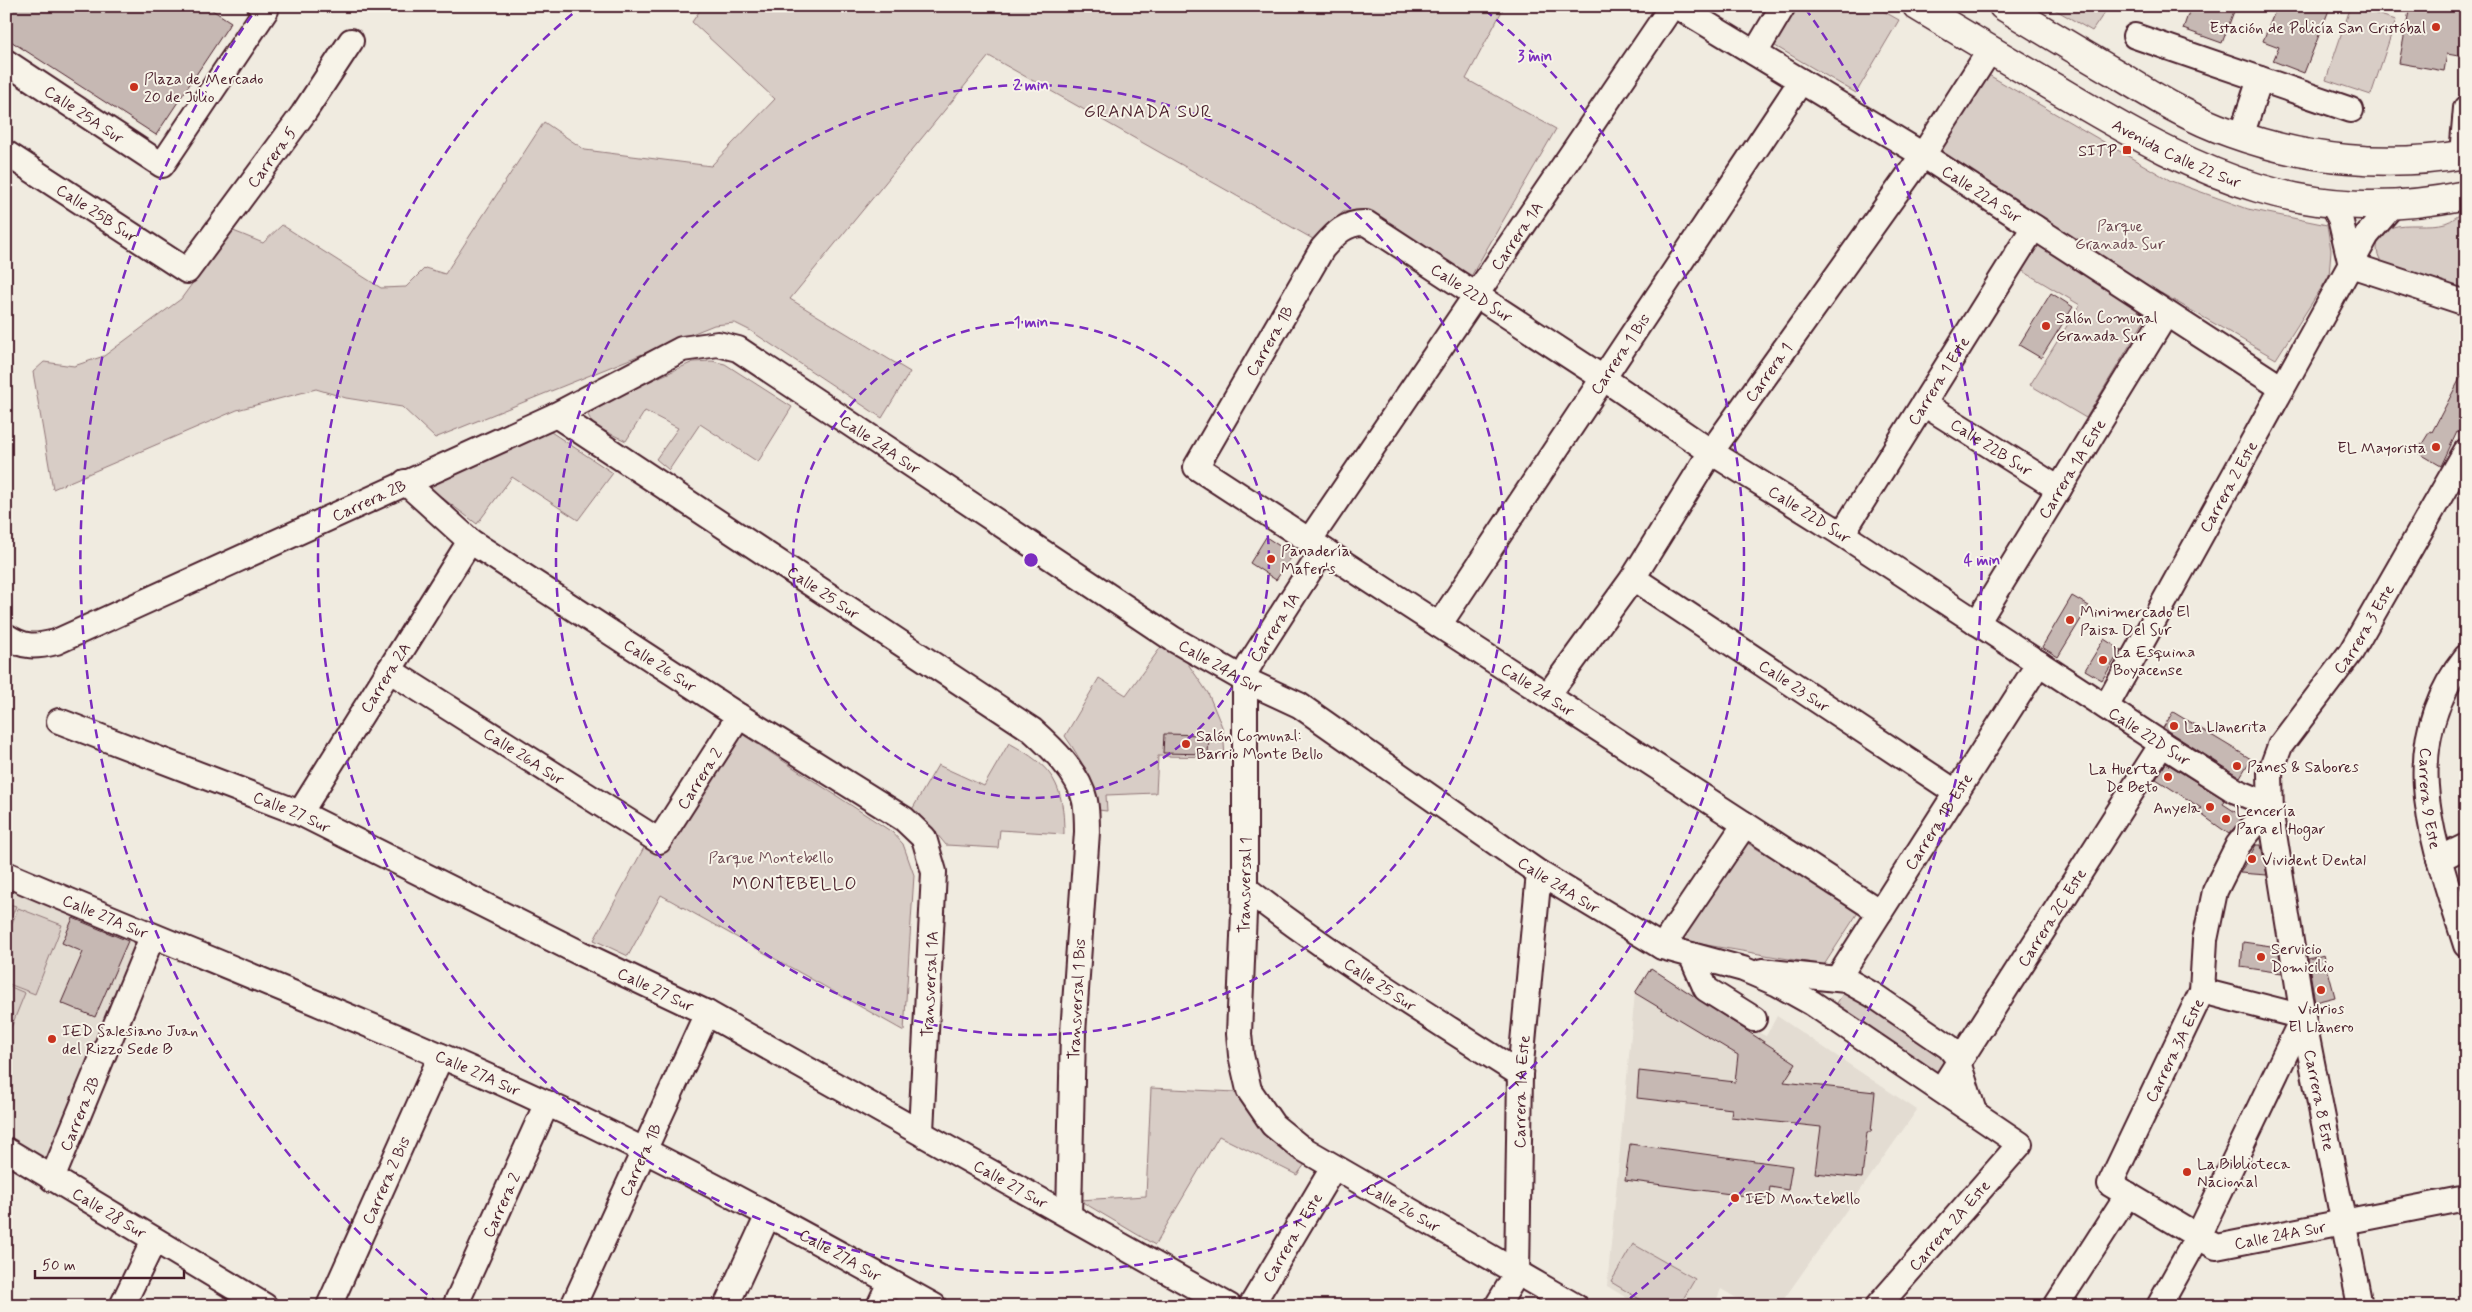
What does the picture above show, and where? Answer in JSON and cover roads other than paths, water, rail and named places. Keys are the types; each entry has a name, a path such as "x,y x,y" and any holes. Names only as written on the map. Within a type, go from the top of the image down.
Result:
{"main road":[{"name":"Avenida Calle 22 Sur","path":"1917,6 2144,141 2176,157 2256,188 2332,203 2392,206 2466,195"},
{"path":"2003,6 2158,99 2193,117 2241,136 2297,152 2334,159 2397,161 2464,154"}],"street":[{"name":"Carrera 1A","path":"1245,680 1247,669 1316,545 1475,294 1672,6"},
{"name":"Calle 22A Sur","path":"1677,6 1923,155 2282,388"},
{"path":"1755,53 1783,6"},
{"name":"Calle 25A Sur","path":"6,62 162,165 263,8"},
{"path":"2135,36 2351,110"},
{"name":"Carrera 5","path":"187,271 303,114 351,41"},
{"name":"Carrera 1","path":"1548,695 1634,578 1711,452 1923,155 1990,50"},
{"path":"2241,136 2260,78"},
{"name":"Carrera 1 Bis","path":"1439,625 1801,81"},
{"path":"2464,154 2466,108"},
{"name":"Calle 25B Sur","path":"6,153 187,271"},
{"path":"2332,203 2340,218 2351,265 2466,303"},
{"name":"Carrera 2 Este","path":"2106,707 2367,235 2392,206"},
{"name":"Calle 22D Sur","path":"1353,222 1366,223 1604,378 1711,452 1842,534 2162,744 2236,791 2249,798 2270,805"},
{"name":"Carrera 1B","path":"1196,467 1322,249 1335,235 1353,222"},
{"name":"Carrera 1 Este","path":"1842,534 2034,227"},
{"name":"Carrera 1A Este","path":"1977,623 2166,314"},
{"name":"Carrera 2B","path":"16,641 37,647 56,642 556,415 682,349 708,344"},
{"name":"Calle 24A Sur","path":"708,344 728,346 746,354 1173,639 1245,680 1299,705 1538,873 1662,947 1743,969 1778,984 1812,1003 2020,1144"},
{"name":"Calle 22B Sur","path":"1924,404 2060,489"},
{"name":"Calle 25 Sur","path":"556,415 1032,730 1056,753 1079,785"},
{"name":"Carrera 3 Este","path":"2270,805 2270,773 2280,746 2351,652 2466,451"},
{"name":"Calle 24 Sur","path":"1196,467 1880,912"},
{"name":"Calle 26 Sur","path":"405,482 470,542 739,716 899,816 924,838"},
{"name":"Carrera 2A","path":"300,813 470,542"},
{"name":"Calle 23 Sur","path":"1634,578 1957,792"},
{"name":"Carrera 9 Este","path":"2466,657 2444,688 2429,732 2426,763 2428,809 2432,840 2466,945"},
{"name":"Carrera 1B Este","path":"1838,978 2039,663"},
{"name":"Calle 26A Sur","path":"389,670 660,841"},
{"name":"Transversal 1","path":"1245,680 1245,888 1239,1034 1249,1090"},
{"name":"Carrera 2","path":"660,841 739,716"},
{"name":"Calle 27 Sur","path":"59,721 300,813 580,953 707,1013 921,1131 1229,1306"},
{"name":"Carrera 2C Este","path":"1941,1090 2162,744"},
{"name":"Transversal 1 Bis","path":"1069,1215 1073,1033 1087,832 1085,801 1079,785"},
{"name":"Carrera 3A Este","path":"2119,1189 2202,991 2205,940 2215,891 2238,845 2270,805"},
{"name":"Carrera 8 Este","path":"2270,805 2304,1017 2360,1306"},
{"path":"1662,947 1745,824"},
{"name":"Transversal 1A","path":"921,1131 934,872 924,838"},
{"path":"2439,859 2466,846"},
{"name":"Carrera 1A Este","path":"1517,1273 1520,1074 1538,873"},
{"name":"Calle 27A Sur","path":"6,874 152,937 441,1056 547,1103 768,1215 934,1306"},
{"name":"Calle 25 Sur","path":"1245,888 1299,930 1520,1074"},
{"name":"Carrera 2B","path":"52,1179 152,937"},
{"path":"1691,954 1706,989 1754,1019"},
{"name":"Calle 24A Sur","path":"1743,969 1838,978 1873,995 1949,1048 1958,1064 1974,1112"},
{"path":"2159,1306 2198,1236 2304,1017 2202,991"},
{"name":"Carrera 1B","path":"573,1306 642,1150 707,1013"},
{"name":"Carrera 2 Bis","path":"329,1306 441,1056"},
{"name":"Calle 26 Sur","path":"1249,1090 1273,1125 1300,1147 1333,1168 1575,1306"},
{"name":"Carrera 2","path":"455,1306 547,1103"},
{"name":"Carrera 2A Este","path":"1878,1306 2020,1144"},
{"name":"Calle 28 Sur","path":"6,1150 265,1306"},
{"name":"Carrera 1 Este","path":"1251,1306 1333,1168"},
{"path":"2056,1306 2119,1189"},
{"name":"Calle 24A Sur","path":"2119,1189 2216,1247 2466,1198"},
{"path":"726,1306 768,1215"},
{"path":"122,1306 154,1240"},
{"path":"1497,1306 1517,1273"},
{"path":"879,1306 890,1282"}],"place":[{"name":"Estación de Policía San Cristóbal","path":"2436,27"},
{"name":"Plaza de Mercado 20 de Julio","path":"134,87"},
{"name":"SITP","path":"2127,150"},
{"name":"Salón Comunal Granada Sur","path":"2046,326"},
{"name":"EL Mayorista","path":"2436,447"},
{"name":"Panadería Mafer's","path":"1271,559"},
{"name":"Minimercado El Paisa Del Sur","path":"2070,620"},
{"name":"La Esquina Boyacense","path":"2103,660"},
{"name":"La Llanerita","path":"2174,726"},
{"name":"Salón Comunal: Barrio Monte Bello","path":"1186,744"},
{"name":"Panes & Sabores","path":"2237,766"},
{"name":"La Huerta De Beto","path":"2168,777"},
{"name":"Anyela","path":"2210,807"},
{"name":"Lencería Para el Hogar","path":"2226,819"},
{"name":"Vivident Dental","path":"2252,859"},
{"name":"Servicio Domicilio","path":"2261,957"},
{"name":"Vidrios El Llanero","path":"2321,990"},
{"name":"IED Salesiano Juan del Rizzo Sede B","path":"52,1039"},
{"name":"La Biblioteca Nacional","path":"2187,1172"},
{"name":"IED Montebello","path":"1735,1198"}],"district":[{"name":"GRANADA SUR","path":"1148,111"},
{"name":"MONTEBELLO","path":"795,883"}],"park label":[{"name":"Parque Granada Sur","path":"2120,234"},
{"name":"Parque Montebello","path":"771,857"}]}
